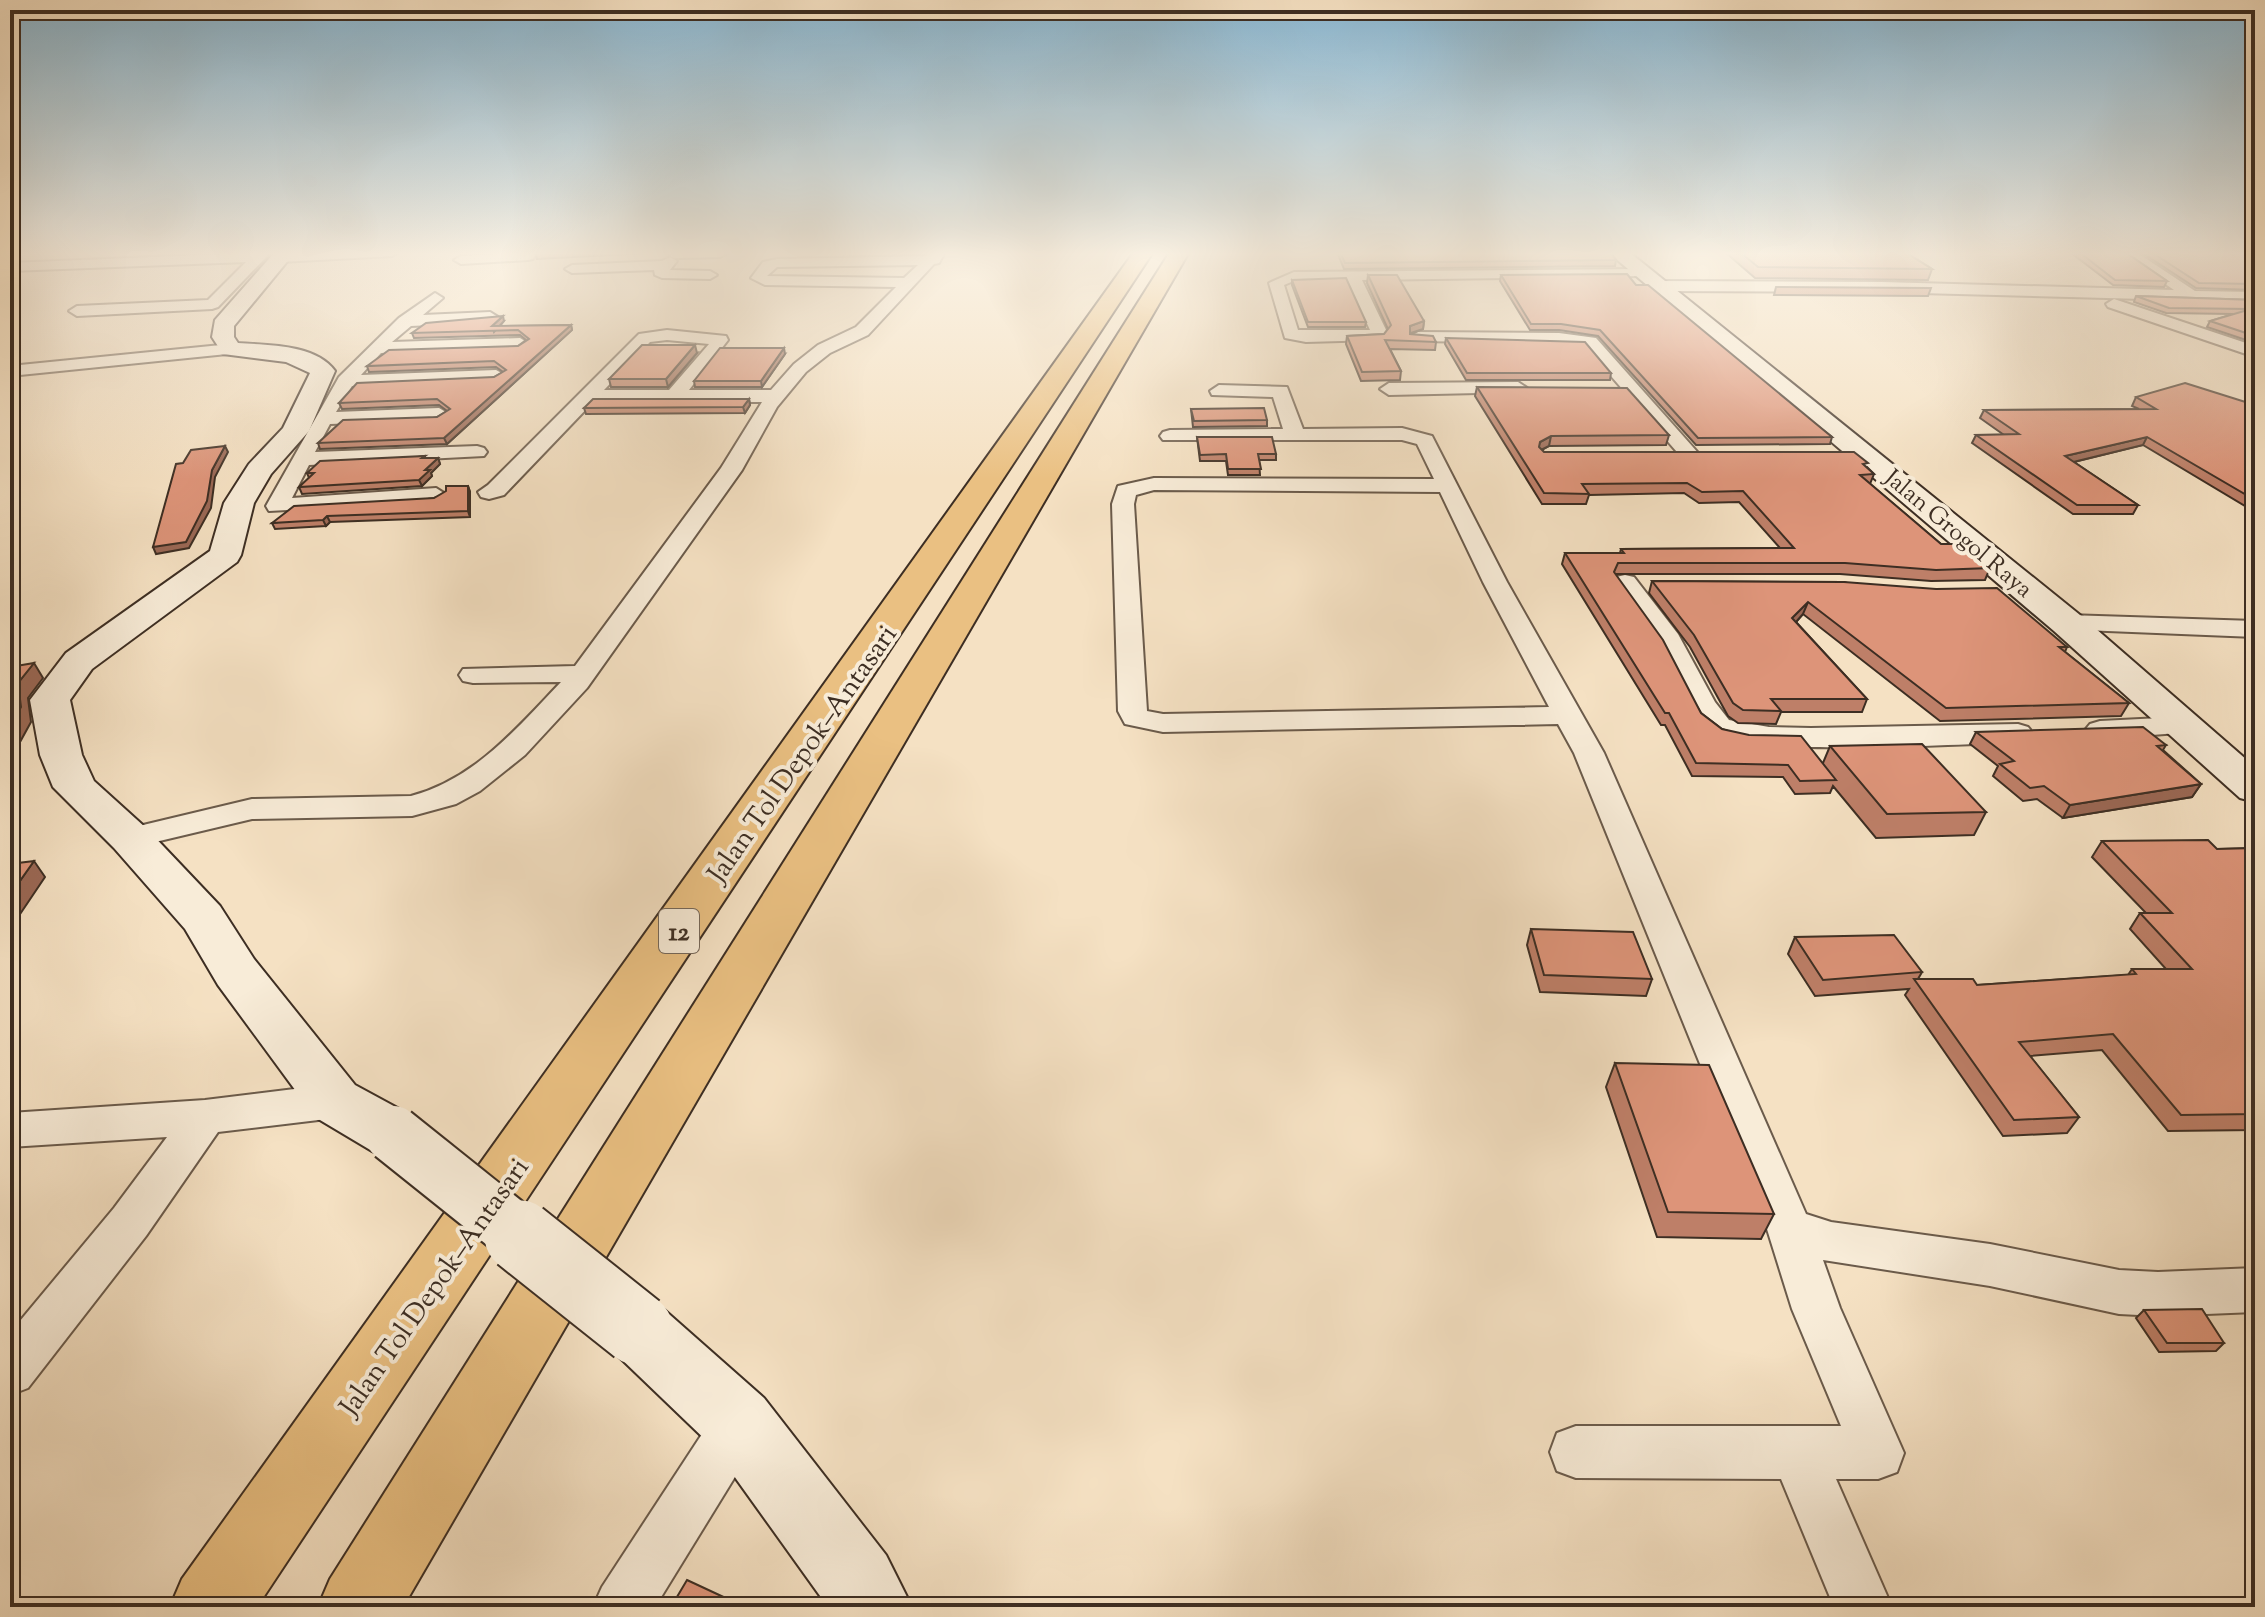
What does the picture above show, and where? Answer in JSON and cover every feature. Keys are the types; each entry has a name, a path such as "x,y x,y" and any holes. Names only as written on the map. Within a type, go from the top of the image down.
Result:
{"highway":[{"name":"Jalan Tol Depok–Antasari","path":"210,1607 1092,327"},
{"name":"Jalan Tol Depok–Antasari","path":"358,1607 1134,327"}],"street":[{"path":"223,327 223,337 231,349"},
{"path":"277,506 345,381 399,327"},
{"path":"130,838 252,809 412,806 445,797 469,784 514,749 559,705 731,470 776,396 817,353 866,327"},
{"path":"1289,327 1291,334 1306,337 1377,335 1377,327"},
{"name":"Jalan Grogol Raya","path":"1710,327 1845,453 2026,589 2255,789"},
{"path":"2131,327 2157,336"},
{"path":"2174,327 2255,352"},
{"path":"489,492 496,490 645,338 667,335 720,340 706,361 674,396"},
{"path":"1418,337 1559,338 1590,342 1698,454 1658,455"},
{"path":"378,348 520,343"},
{"path":"10,371 231,349 284,355 304,360 323,371 295,431 259,470 239,503 225,555 79,661 50,700 61,755 75,787 130,838 203,918 236,972 335,1101 393,1134 637,1329 739,1423 858,1583 872,1607"},
{"path":"345,381 496,375"},
{"path":"1389,389 1537,388"},
{"path":"1601,388 1633,388"},
{"path":"1219,391 1280,391 1295,435"},
{"path":"586,396 776,396"},
{"path":"324,418 439,414"},
{"path":"1170,436 1417,436 1425,440 1446,486 1589,753 1790,1229 1816,1309 1878,1453 1576,1452"},
{"path":"301,459 477,452"},
{"path":"1446,486 1154,484 1126,491 1123,496 1132,711 1135,718 1163,723 1569,715"},
{"path":"233,524 277,506 436,495"},
{"path":"1657,582 1625,582 1675,649 1714,723 1728,733 1808,737 2181,726"},
{"path":"1986,590 2026,589"},
{"path":"2067,623 2255,629"},
{"path":"473,675 582,674"},
{"path":"10,1130 205,1117 335,1101"},
{"path":"10,1371 130,1222 205,1117"},
{"path":"1790,1229 1831,1242 1990,1265 2119,1292 2158,1294 2255,1290"},
{"path":"622,1607 739,1423"},
{"path":"1797,1453 1863,1607"}],"building":[{"path":"420,327 568,327 444,438 318,443 343,420 437,417 450,409 437,399 339,403 357,383 494,377 506,370 494,361 367,366 389,350 518,346 529,339 518,330 412,333"},
{"path":"1389,327 1410,327 1410,334 1433,336 1436,342 1385,340 1401,371 1362,372 1347,336 1384,334"},
{"path":"1583,327 1699,327 1832,437 1698,438 1600,330"},
{"path":"2229,327 2255,327 2255,336"},
{"path":"1446,338 1585,342 1611,373 1467,373"},
{"path":"642,345 695,345 666,379 609,379"},
{"path":"720,348 784,348 761,381 694,381"},
{"path":"2185,383 2255,405 2255,500 2147,437 2065,456 2138,505 2077,505 1976,435 2019,434 1984,410 2156,409 2136,397"},
{"path":"1477,387 1627,388 1669,435 1551,436 1540,442 1539,447 1544,452 1854,452 1868,463 1863,464 1874,474 1860,475 1941,544 1962,544 1990,568 1936,570 1845,563 1618,563 1614,572 1663,640 1701,713 1722,729 1749,735 1801,736 1836,780 1800,781 1788,765 1696,763 1669,713 1665,713 1565,553 1624,553 1621,549 1794,548 1743,491 1702,492 1687,483 1582,484 1589,494 1544,493"},
{"path":"593,399 749,399 743,407 584,408"},
{"path":"1264,408 1267,420 1194,421 1191,409"},
{"path":"1197,437 1272,437 1276,454 1258,454 1261,469 1228,469 1226,454 1200,455"},
{"path":"225,446 212,470 207,501 186,542 153,547 176,464 183,463 191,450"},
{"path":"425,456 422,458 438,458 419,480 299,487 314,473 307,473 320,461"},
{"path":"446,486 468,486 468,511 327,516 323,520 272,523 294,506 434,498 446,491"},
{"path":"1652,581 1844,582 1936,589 1997,588 2067,647 2059,647 2129,703 1946,708 1808,602 1792,618 1867,699 1771,699 1781,711 1743,710 1733,703 1694,635"},
{"path":"34,663 18,683 21,707 10,726 10,667"},
{"path":"2143,727 2166,745 2157,746 2201,784 2070,805 2044,786 2030,788 2000,764 2014,761 1976,732"},
{"path":"1922,744 1986,812 1887,814 1830,746"},
{"path":"2208,840 2217,849 2255,848 2255,1114 2181,1115 2113,1034 2019,1042 2079,1117 2014,1120 1914,979 1973,979 1977,985 2136,974 2132,969 2192,969 2140,913 2172,913 2102,841"},
{"path":"34,861 10,895 10,864"},
{"path":"1531,929 1633,932 1652,979 1544,975"},
{"path":"1894,935 1922,972 1823,980 1795,937"},
{"path":"1615,1063 1709,1065 1774,1214 1668,1212"},
{"path":"2202,1309 2224,1343 2167,1343 2144,1310"},
{"path":"687,1580 745,1607 671,1607"}]}
